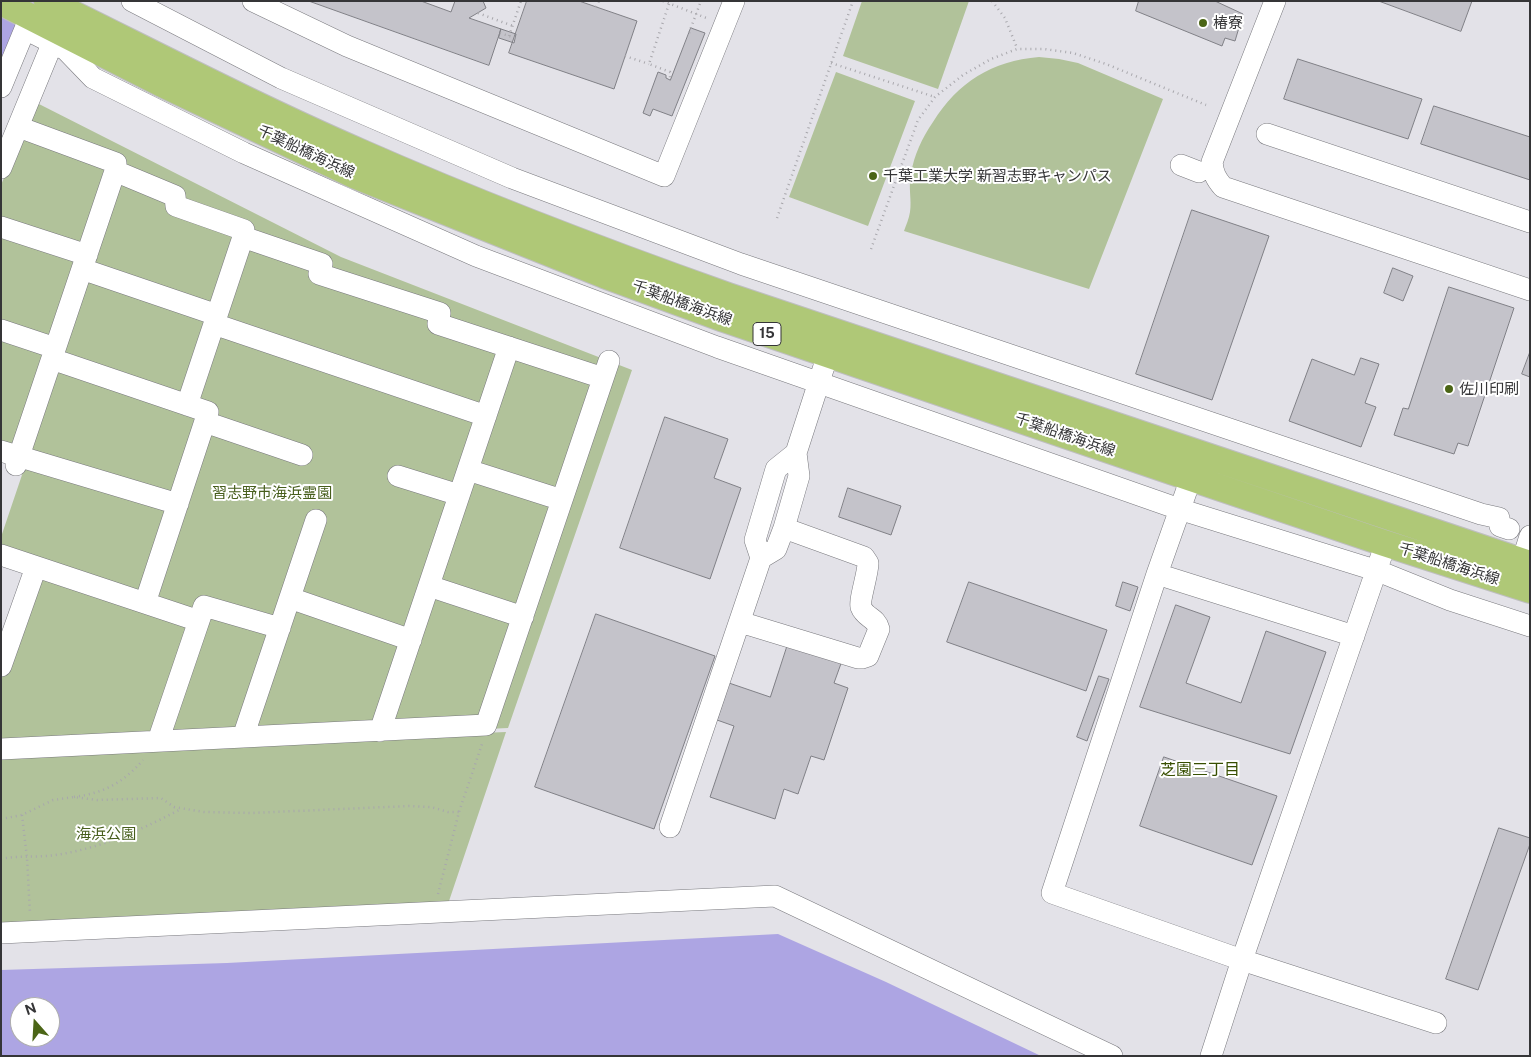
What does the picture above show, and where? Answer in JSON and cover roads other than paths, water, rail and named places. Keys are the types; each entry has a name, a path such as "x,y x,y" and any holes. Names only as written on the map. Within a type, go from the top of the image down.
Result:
{"main road":[{"name":"千葉船橋海浜線","path":"1,2 38,9 246,99 359,152 624,259 1527,577"},
{"name":"千葉船橋海浜線","path":"38,9 55,37 160,83 356,176 604,275 724,319 1384,544 1527,577"}],"street":[{"path":"132,1 281,78 521,182 741,264 1481,514 1499,518 1500,526 1509,529"},
{"path":"253,1 346,46 664,176 734,1"},
{"path":"1275,1 1212,162 1212,172 1223,187 1530,290"},
{"path":"1,88 25,29 55,37 93,78 262,161 476,256 717,347 1179,509 1378,571 1450,600 1530,626"},
{"path":"1,168 55,37"},
{"path":"24,129 116,162 115,171 54,353 12,457 178,504"},
{"path":"1267,134 1530,222"},
{"path":"115,171 175,196 176,206 244,230 187,405"},
{"path":"1,227 216,319 486,416"},
{"path":"1,749 151,749 243,737 486,725 606,370 509,347 438,324 440,313 318,274 322,264 243,237"},
{"path":"1,330 54,353 208,412 145,603"},
{"path":"380,731 509,347"},
{"path":"761,558 776,549 784,528 799,476 796,453 828,354"},
{"path":"205,422 302,455"},
{"path":"670,827 761,558 755,540 776,469 796,453"},
{"path":"468,470 562,500"},
{"path":"398,476 459,495"},
{"path":"1191,478 1157,574 1052,892 1242,960 1436,1023"},
{"path":"243,737 316,520"},
{"path":"740,622 858,658 868,656 879,629 876,621 864,612 860,606 868,563 864,557 784,528"},
{"path":"1527,577 1530,536"},
{"path":"1211,1056 1242,960 1378,571 1384,544"},
{"path":"1,555 199,621"},
{"path":"1,666 36,567"},
{"path":"1157,574 1354,636"},
{"path":"429,586 523,617"},
{"path":"290,598 411,640"},
{"path":"151,749 204,606 280,628"},
{"path":"1,933 775,896 1112,1056"}],"place":[{"name":"椿寮","path":"1203,23"},
{"name":"千葉工業大学 新習志野キャンパス","path":"873,176"},
{"name":"佐川印刷","path":"1449,389"}],"district":[{"name":"芝園三丁目","path":"1200,770"}],"park label":[{"name":"習志野市海浜霊園","path":"272,493"},
{"name":"海浜公園","path":"106,834"}]}
